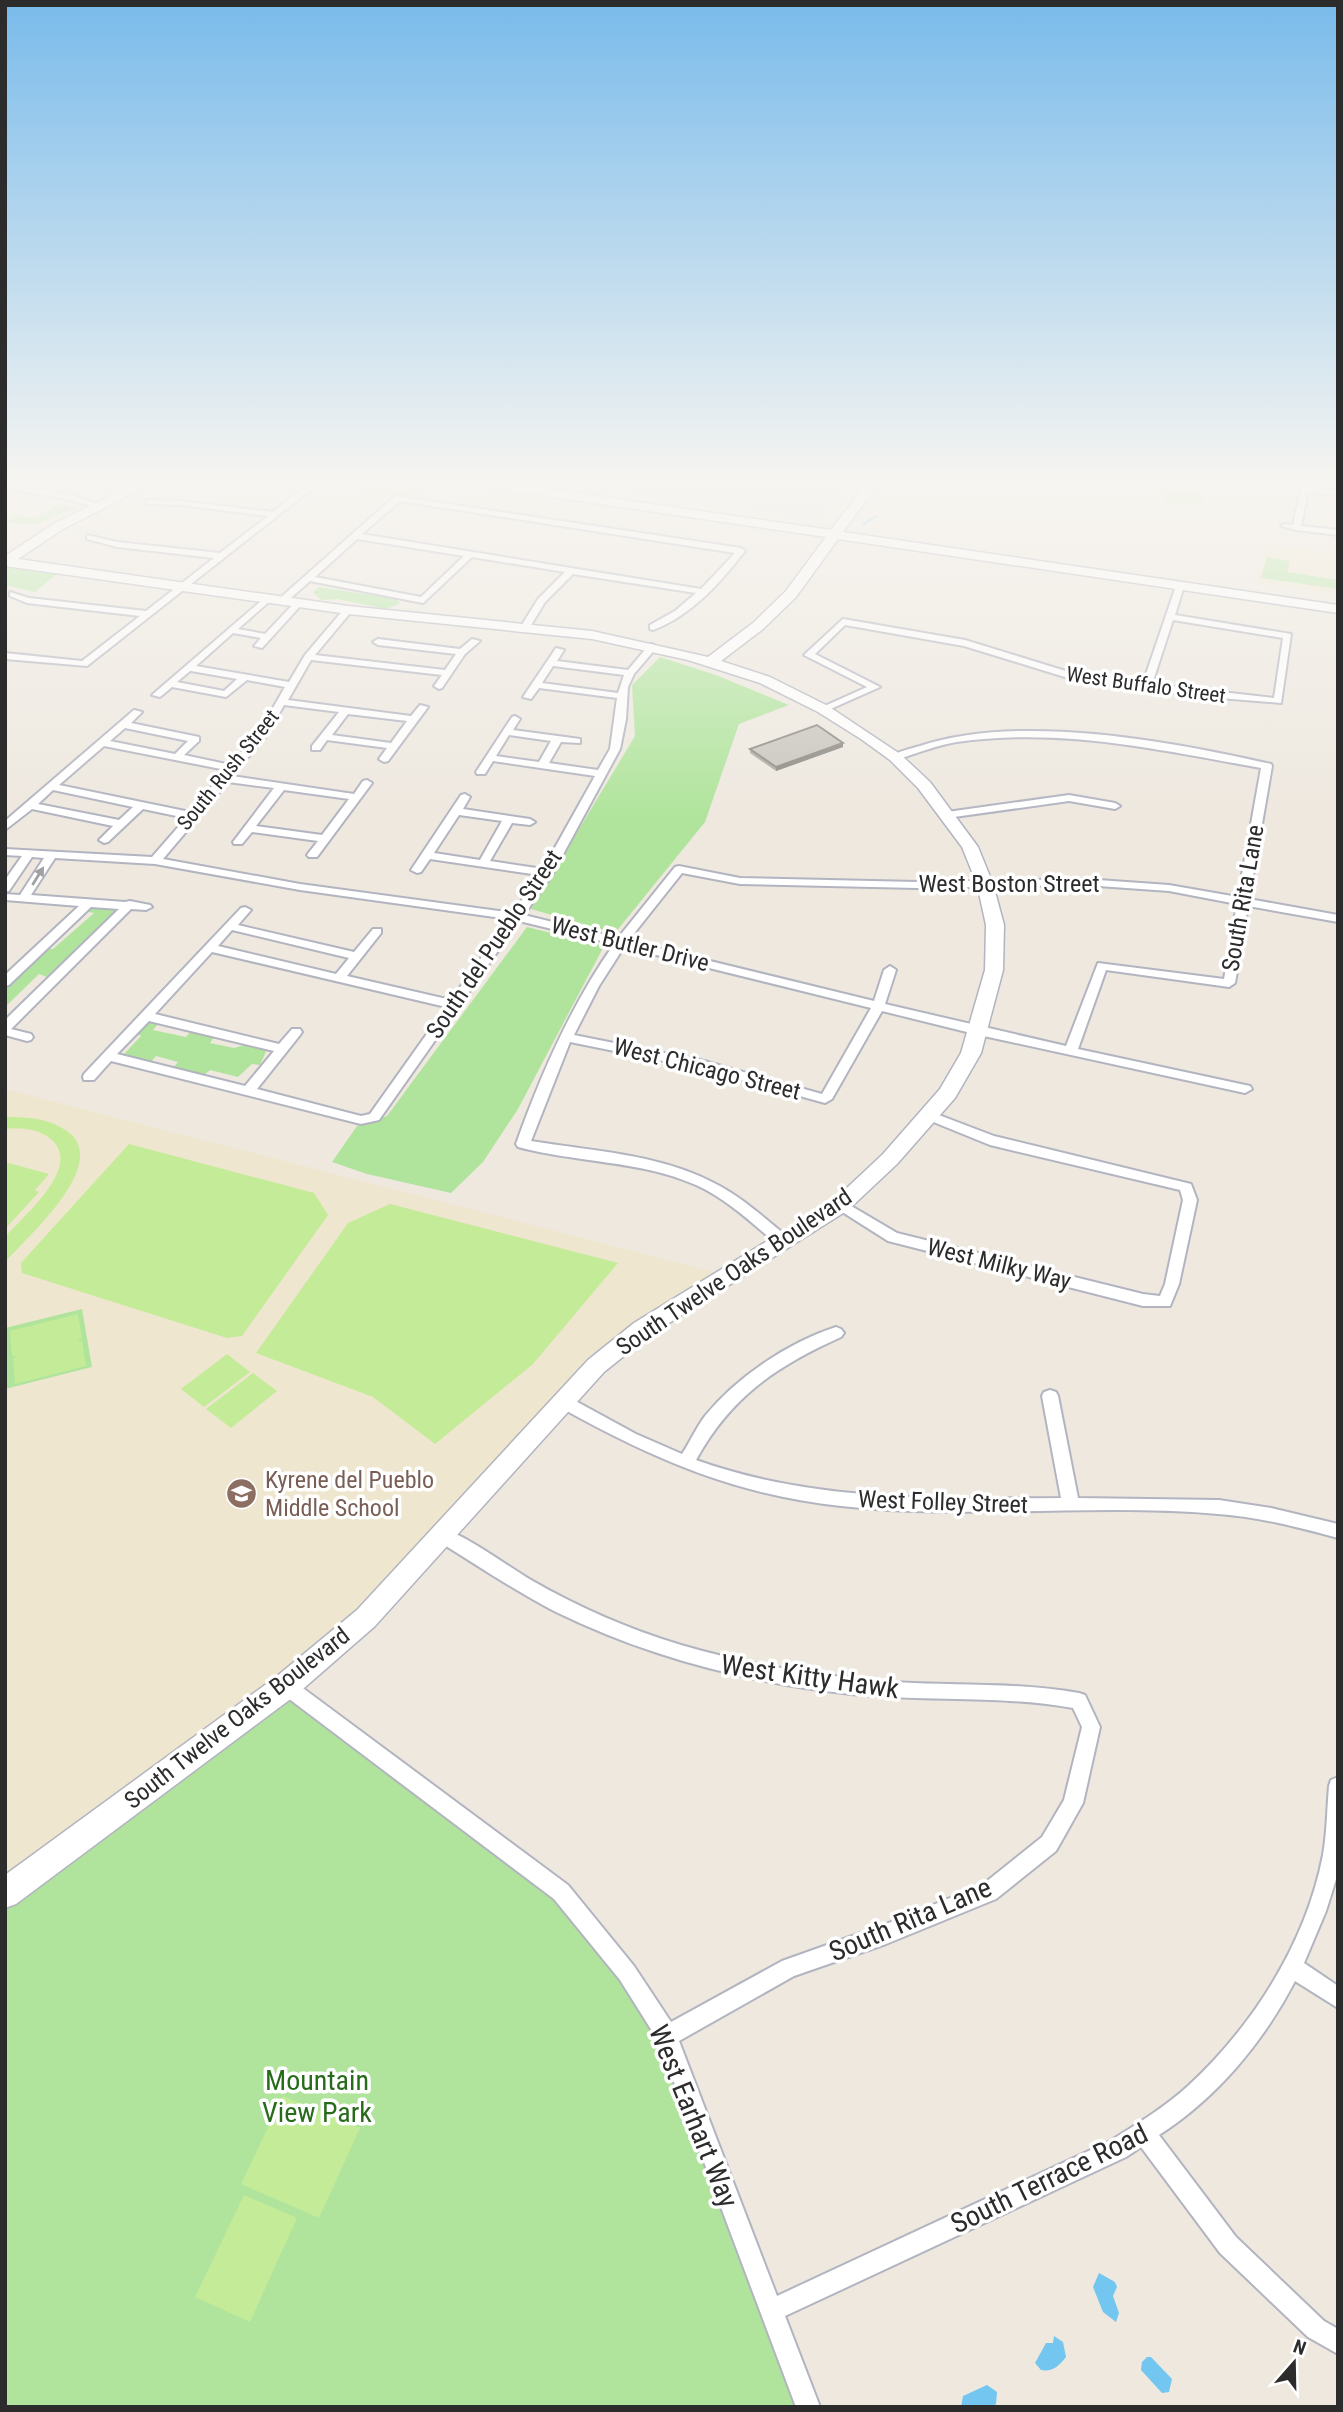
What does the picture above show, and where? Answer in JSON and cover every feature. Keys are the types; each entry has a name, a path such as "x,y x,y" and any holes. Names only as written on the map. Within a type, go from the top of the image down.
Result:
{"street":[{"path":"5,656 84,664 176,593"},
{"name":"South Twelve Oaks Boulevard","path":"5,1892 286,1686 366,1618 444,1536 491,1480 596,1367 642,1329 841,1205 890,1159 931,1116 948,1093 971,1053 994,970 995,925 985,884 970,847 924,785 895,757 823,709 765,681 705,661 592,635 348,610 231,593"},
{"path":"157,695 234,631 287,593"},
{"path":"382,593 423,600 431,593"},
{"path":"526,628 541,600 549,593"},
{"path":"653,627 677,614 703,593"},
{"path":"705,661 782,593"},
{"path":"1146,687 1178,593"},
{"path":"1225,593 1338,609"},
{"path":"1281,593 1338,600"},
{"path":"13,594 27,600 146,614"},
{"path":"259,646 299,603"},
{"name":"South Rush Street","path":"155,861 263,733 308,657 348,610"},
{"name":"West Buffalo Street","path":"823,709 875,687 809,655 843,622 942,638 1068,675 1278,702 1288,636 1170,617"},
{"path":"234,631 268,637"},
{"path":"360,663 381,637 462,652"},
{"path":"439,686 462,652 475,641"},
{"name":"South del Pueblo Street","path":"248,1092 361,1120 368,1120 378,1114 547,873 619,738 621,696 630,673 652,647"},
{"path":"528,697 559,650"},
{"path":"1016,660 1026,654"},
{"path":"308,657 447,673"},
{"path":"551,663 630,673"},
{"path":"191,668 291,685"},
{"path":"170,684 226,694 245,677"},
{"path":"536,685 621,696"},
{"path":"282,702 413,719"},
{"path":"384,759 423,707"},
{"path":"316,748 346,710"},
{"path":"5,827 137,712"},
{"path":"481,772 514,719"},
{"path":"122,724 195,739 177,757"},
{"path":"506,732 576,741"},
{"name":"South Rita Lane","path":"895,757 954,739 1008,733 1063,734 1130,742 1267,766 1229,983 1102,966 1071,1051"},
{"path":"325,737 394,746"},
{"path":"542,766 558,738"},
{"path":"104,743 233,768"},
{"path":"490,758 601,774"},
{"path":"225,778 356,797"},
{"path":"313,855 367,783"},
{"path":"238,842 281,787"},
{"path":"52,788 193,816"},
{"path":"417,870 465,797"},
{"path":"947,815 1069,799 1115,806"},
{"path":"104,840 141,805"},
{"path":"31,806 121,824"},
{"path":"456,811 530,822"},
{"path":"483,863 509,819"},
{"path":"248,828 325,839"},
{"name":"West Butler Drive","path":"5,852 155,861 300,887 517,917 979,1031 1245,1089"},
{"path":"12,895 30,852"},
{"path":"12,895 52,854"},
{"path":"427,855 547,873"},
{"name":"West Boston Street","path":"622,942 679,869 740,881 985,884 1084,881 1169,888 1338,919"},
{"path":"12,895 146,907"},
{"path":"5,982 89,902"},
{"path":"27,1037 5,1029 130,904"},
{"path":"89,1077 245,910"},
{"path":"229,926 357,956"},
{"path":"339,978 377,931"},
{"path":"622,942 593,986 543,1091 523,1144 667,1170 701,1182 732,1200 783,1241"},
{"path":"209,948 455,1005"},
{"path":"878,1007 890,970"},
{"name":"West Chicago Street","path":"568,1038 690,1062 825,1098 878,1007"},
{"path":"146,1016 282,1049"},
{"path":"108,1056 248,1092 296,1032"},
{"name":"West Milky Way","path":"841,1205 893,1237 1143,1300 1165,1302 1172,1284 1190,1200 1186,1187 990,1140 931,1116"},
{"path":"687,1461 711,1420 764,1369 804,1347 836,1334"},
{"path":"1050,1396 1071,1505"},
{"name":"West Folley Street","path":"564,1402 653,1450 761,1485 867,1502 1203,1506 1248,1510 1338,1531"},
{"name":"West Kitty Hawk","path":"444,1536 562,1605 636,1638 705,1661 781,1677 894,1690 1050,1695 1079,1701"},
{"name":"West Earhart Way","path":"286,1686 561,1892 627,1973 667,2036 808,2407"},
{"name":"South Rita Lane","path":"667,2036 789,1968 886,1934 989,1892 1049,1844 1073,1802 1084,1762 1091,1727 1079,1701"},
{"name":"South Terrace Road","path":"770,2311 1118,2149 1145,2134 1217,2076 1260,2022 1293,1968 1331,1864 1338,1786"},
{"path":"1293,1968 1338,1998"},
{"path":"1145,2134 1228,2245 1316,2329 1338,2342"}],"shaded area":[{"name":"Kyrene del Pueblo Middle School","path":"5,1089 726,1275 642,1329 366,1618 5,1893"}],"green space":[{"path":"314,593 354,593 395,599 400,603 387,609 337,599 321,600"},
{"path":"660,657 716,675 789,705 739,724 705,822 615,933 531,909 635,736 632,685"},
{"path":"105,905 117,909 47,977 39,974 5,1007 5,986 46,949 53,949 94,913 84,911"},
{"path":"527,927 604,946 518,1109 483,1162 451,1193 367,1174 332,1162 357,1126 387,1116"},
{"path":"154,1021 158,1024 153,1030 186,1037 191,1031 214,1037 210,1043 234,1048 245,1045 267,1049 260,1065 252,1064 238,1077 210,1070 203,1076 174,1067 178,1062 156,1056 151,1062 124,1054 141,1036 134,1032 141,1024"},
{"path":"5,1117 38,1119 67,1131 78,1145 80,1161 73,1180 47,1218 5,1262 5,1237 47,1191 60,1164 59,1151 52,1140 42,1133 30,1130 5,1129"},
{"path":"129,1144 314,1193 328,1215 242,1336 227,1338 22,1273 21,1263"},
{"path":"5,1162 49,1174 35,1190 39,1192 5,1229"},
{"path":"390,1204 618,1263 533,1364 435,1444 373,1397 256,1353 348,1223"},
{"path":"82,1309 92,1367 5,1389 5,1328"},
{"path":"78,1314 82,1338 77,1340 82,1341 86,1366 15,1384 13,1358 17,1357 12,1356 10,1331"},
{"path":"227,1354 250,1372 204,1407 181,1389"},
{"path":"253,1373 277,1391 231,1428 206,1409"},
{"name":"Mountain View Park","path":"286,1686 561,1892 667,2036 808,2407 5,2407 5,1893"},
{"path":"283,2096 360,2128 319,2218 241,2184"},
{"path":"244,2195 297,2218 250,2322 195,2297"}],"water":[{"path":"1099,2273 1115,2282 1117,2287 1113,2296 1119,2313 1116,2322 1103,2312 1093,2287"},
{"path":"1054,2336 1063,2342 1066,2357 1055,2368 1041,2370 1035,2363 1046,2343 1053,2343"},
{"path":"1151,2357 1172,2379 1169,2392 1162,2393 1141,2370 1142,2362"},
{"path":"987,2385 997,2392 996,2404 991,2407 961,2407 963,2396"}],"building":[{"path":"817,725 843,743 776,767 750,749"}],"place":[{"name":"Kyrene del Pueblo Middle School","path":"242,1494"}]}
